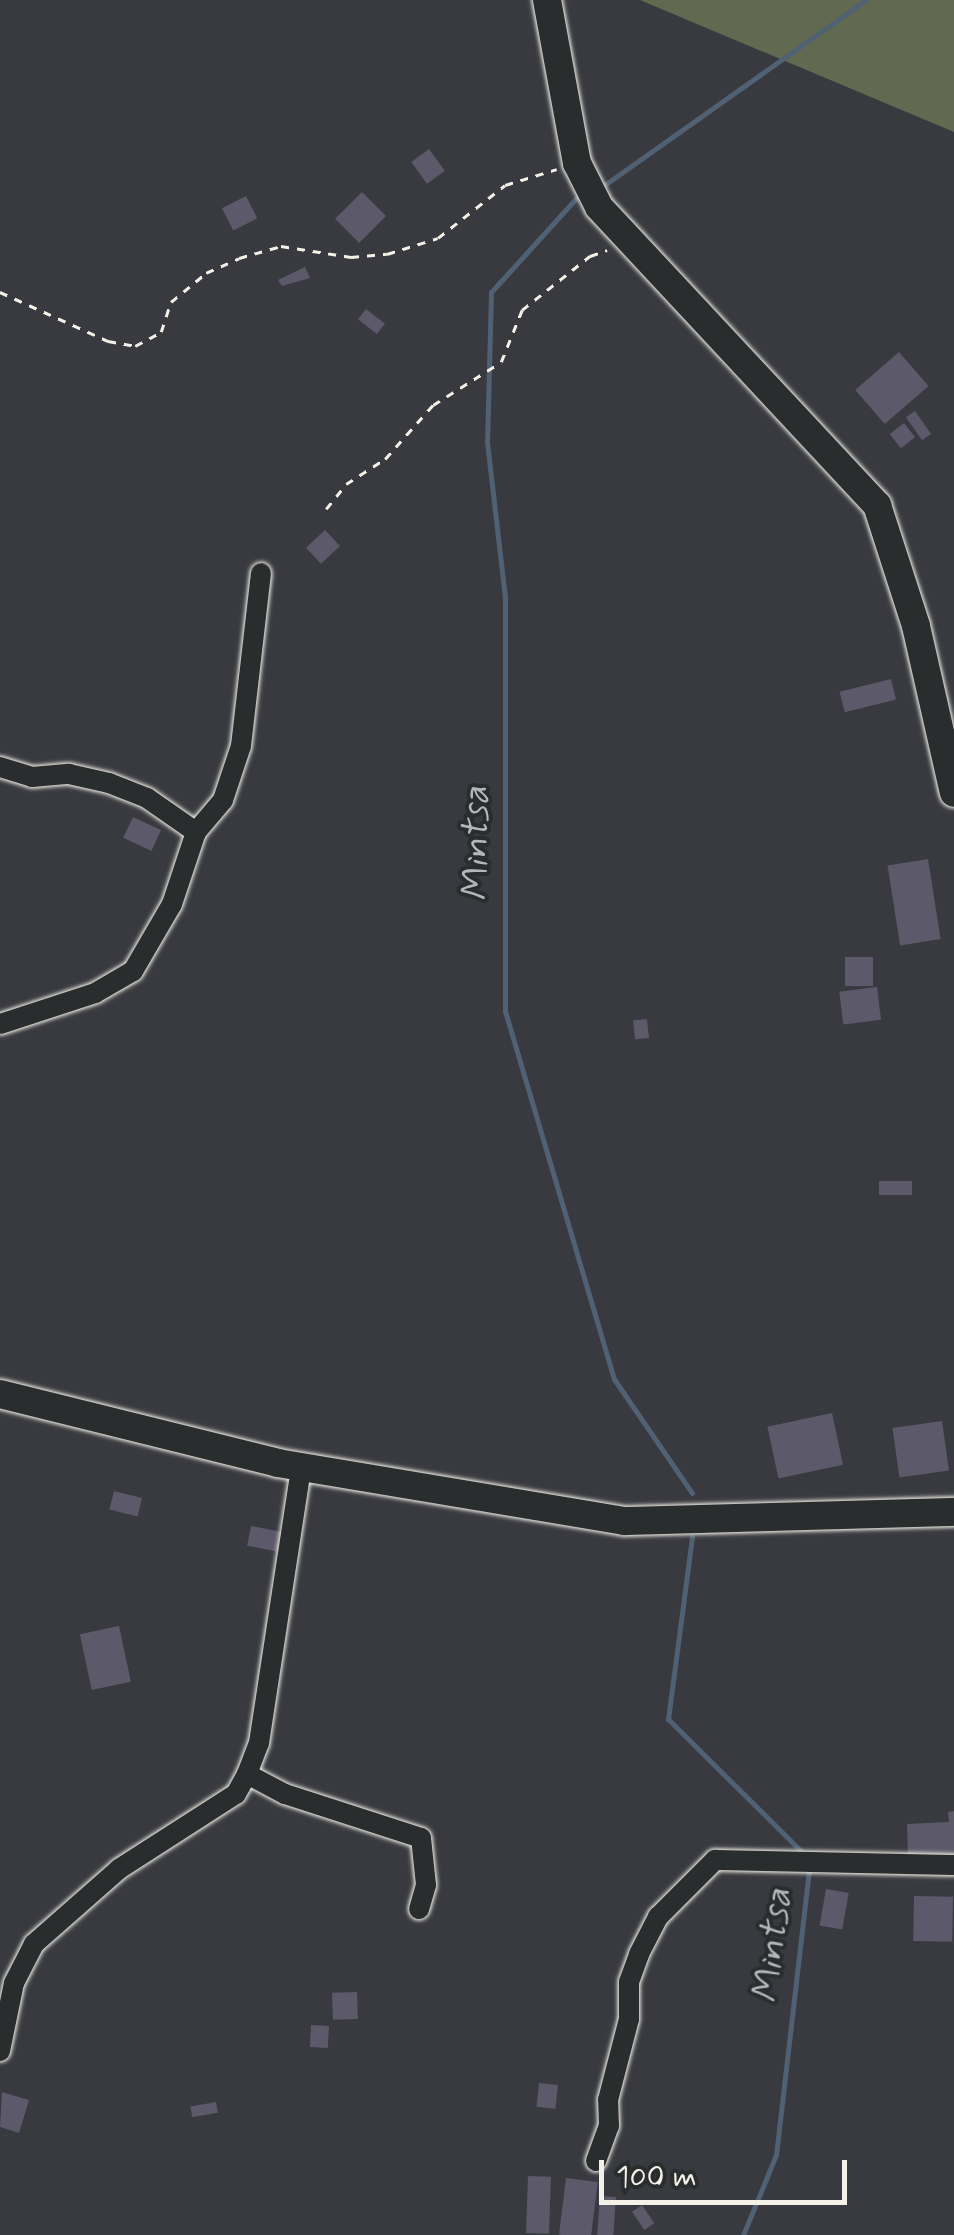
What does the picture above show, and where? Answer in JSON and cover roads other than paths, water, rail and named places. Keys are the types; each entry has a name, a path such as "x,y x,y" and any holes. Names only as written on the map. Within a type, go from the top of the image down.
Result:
{"street":[{"path":"547,0 577,163 628,244 724,337 876,505 916,626 950,755 954,793"},
{"path":"0,1024 95,993 132,970 172,904 196,832 223,800 241,746 261,573"},
{"path":"0,767 109,783 146,798 196,832"},
{"path":"0,1394 301,1468 624,1520 954,1512"},
{"path":"0,2051 14,1983 34,1944 118,1869 236,1794 248,1774 259,1743 301,1468"},
{"path":"248,1774 285,1794 421,1838 426,1885 418,1909"},
{"path":"596,2161 609,2126 608,2100 629,2019 629,1982 639,1954 658,1918 716,1860 954,1865"}],"waterway":[{"name":"Mintsa","path":"603,186 866,0"},
{"name":"Mintsa","path":"580,194 491,292 487,442 505,597 505,1011 614,1379 692,1493"},
{"name":"Mintsa","path":"692,1537 668,1719 806,1856"},
{"name":"Mintsa","path":"743,2235 776,2155 809,1870"}]}
